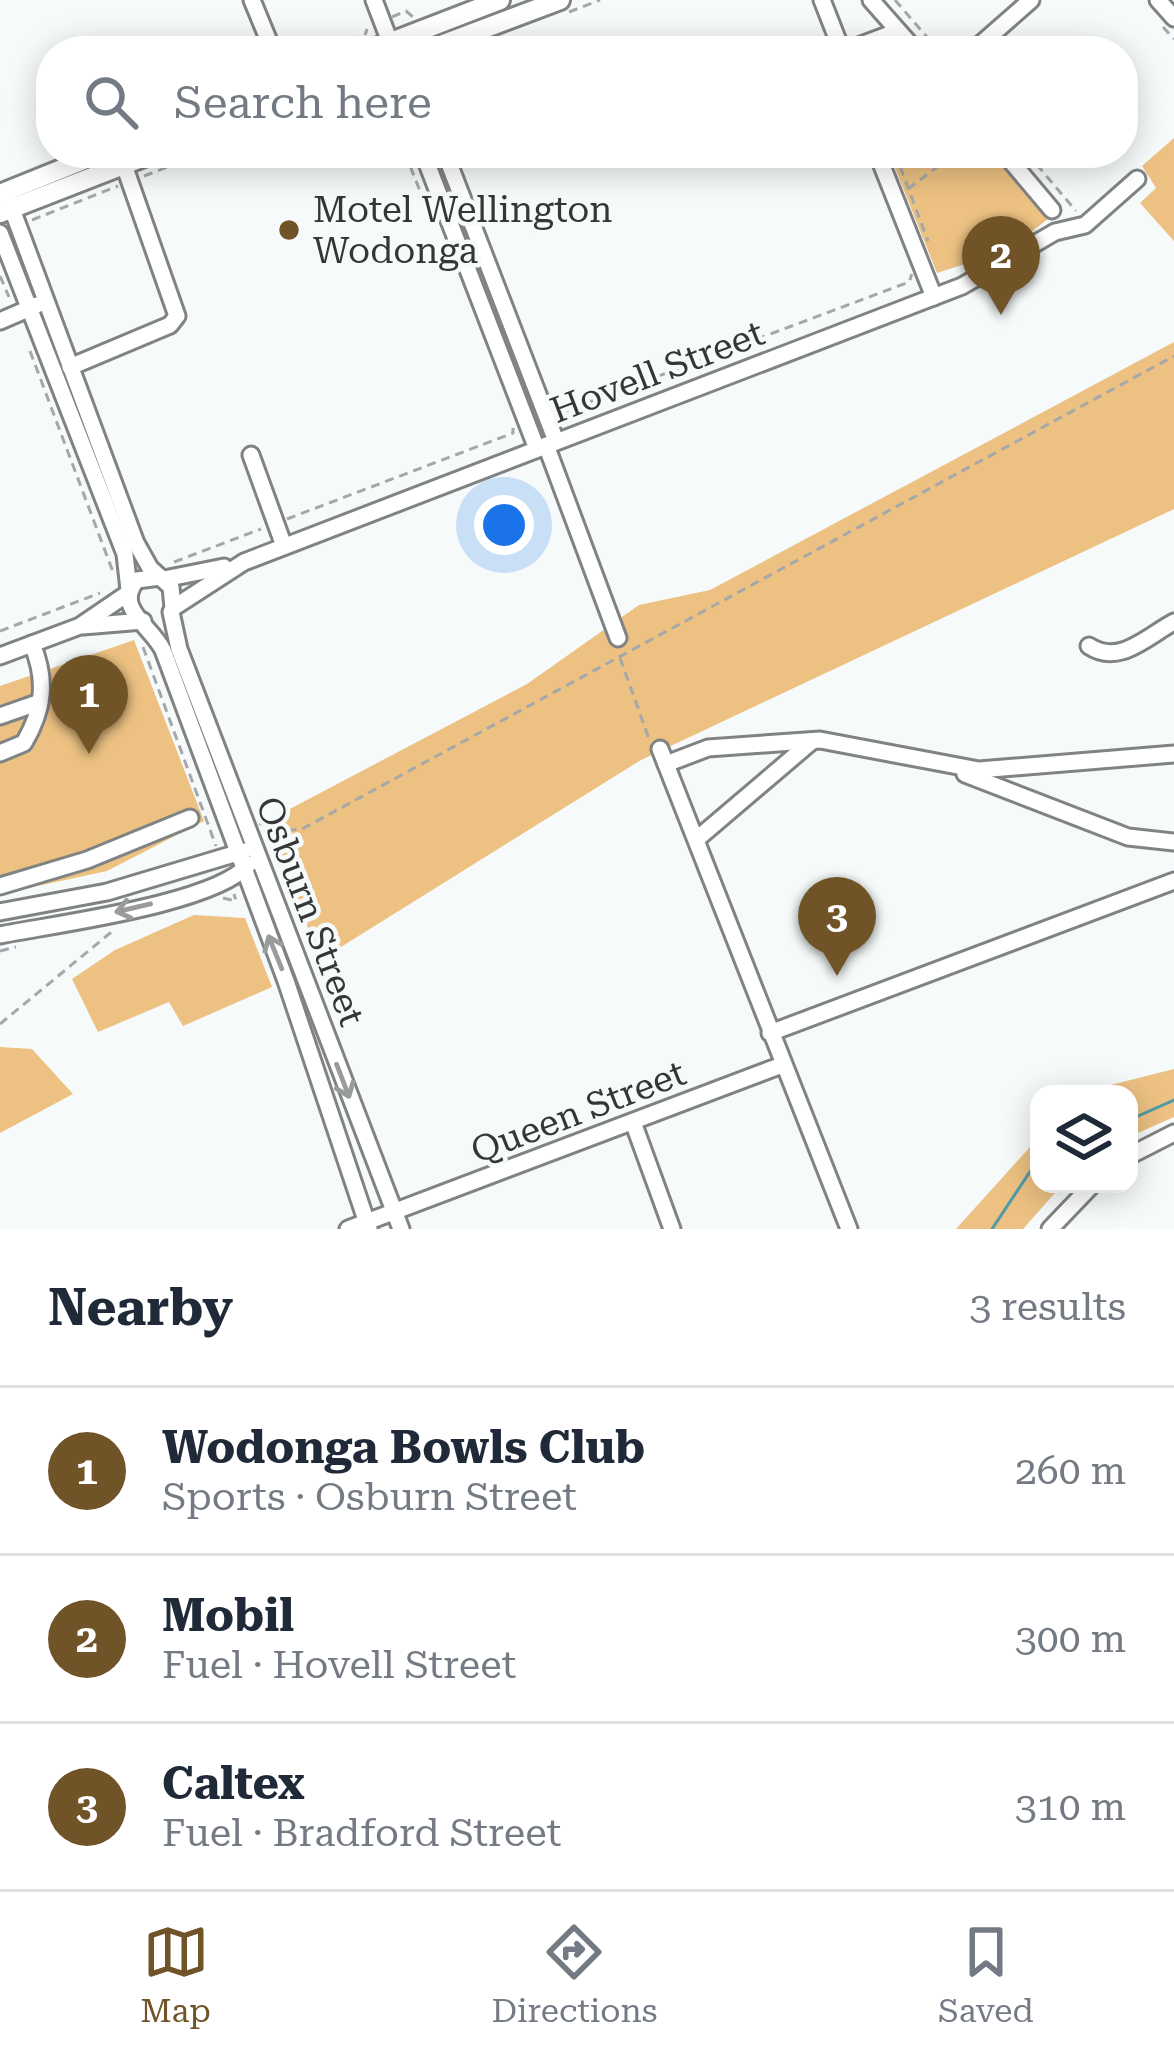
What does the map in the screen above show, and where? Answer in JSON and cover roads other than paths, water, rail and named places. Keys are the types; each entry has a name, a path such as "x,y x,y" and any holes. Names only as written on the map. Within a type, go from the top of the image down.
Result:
{"main road":[{"path":"420,36 500,0"},
{"path":"465,36 560,0"},
{"path":"4,201 70,168"},
{"path":"4,201 133,168"}],"street":[{"path":"252,0 267,36"},
{"path":"374,0 388,36"},
{"path":"822,0 838,36"},
{"path":"872,0 902,36"},
{"path":"990,36 1030,0"},
{"path":"1158,0 1174,18"},
{"path":"884,36 898,31"},
{"path":"429,168 504,365 546,445"},
{"path":"451,168 523,356 546,445 619,647"},
{"path":"883,168 934,297"},
{"path":"1017,168 1052,210"},
{"path":"70,368 170,326 177,316 126,173"},
{"name":"Hovell Street","path":"162,578 244,562 934,297 997,268 1055,232 1083,226 1138,179"},
{"path":"0,656 80,626 143,627 172,610 174,594 136,543 70,368 15,314 18,230 4,201"},
{"path":"452,228 471,220"},
{"path":"0,233 15,314 125,554 120,588 143,627"},
{"path":"492,334 511,325"},
{"path":"504,365 523,356"},
{"path":"251,455 284,546"},
{"name":"Hovell Street","path":"172,610 244,562"},
{"path":"80,626 120,588 142,577 162,578"},
{"name":"Osburn Street","path":"172,610 178,650 398,1221"},
{"path":"1089,646 1105,656 1116,654 1174,622"},
{"name":"Osburn Street","path":"143,627 164,650 368,1225"},
{"path":"0,753 24,743 40,702 45,680 32,644"},
{"path":"0,716 40,702"},
{"path":"697,839 794,753 820,740"},
{"path":"849,1229 663,756 820,740 979,770 1174,754"},
{"path":"945,766 1128,837 1174,842"},
{"path":"0,886 87,860 190,818"},
{"path":"1,909 107,892 236,850 259,853"},
{"path":"0,935 172,898 243,871 259,853"},
{"path":"770,1033 1174,880"},
{"name":"Queen Street","path":"368,1225 398,1221 632,1122 782,1065"},
{"path":"632,1122 672,1229"},
{"path":"1138,1151 1174,1133"},
{"path":"1050,1229 1084,1193"},
{"path":"348,1229 368,1225"}],"waterway":[{"path":"1138,1116 1174,1100"},
{"path":"992,1229 1030,1172"}],"place":[{"name":"Motel Wellington Wodonga","path":"289,230"},
{"name":"Mobil","path":"1001,315"},
{"name":"Wodonga Bowls Club","path":"89,754"},
{"name":"Caltex","path":"837,976"}]}
